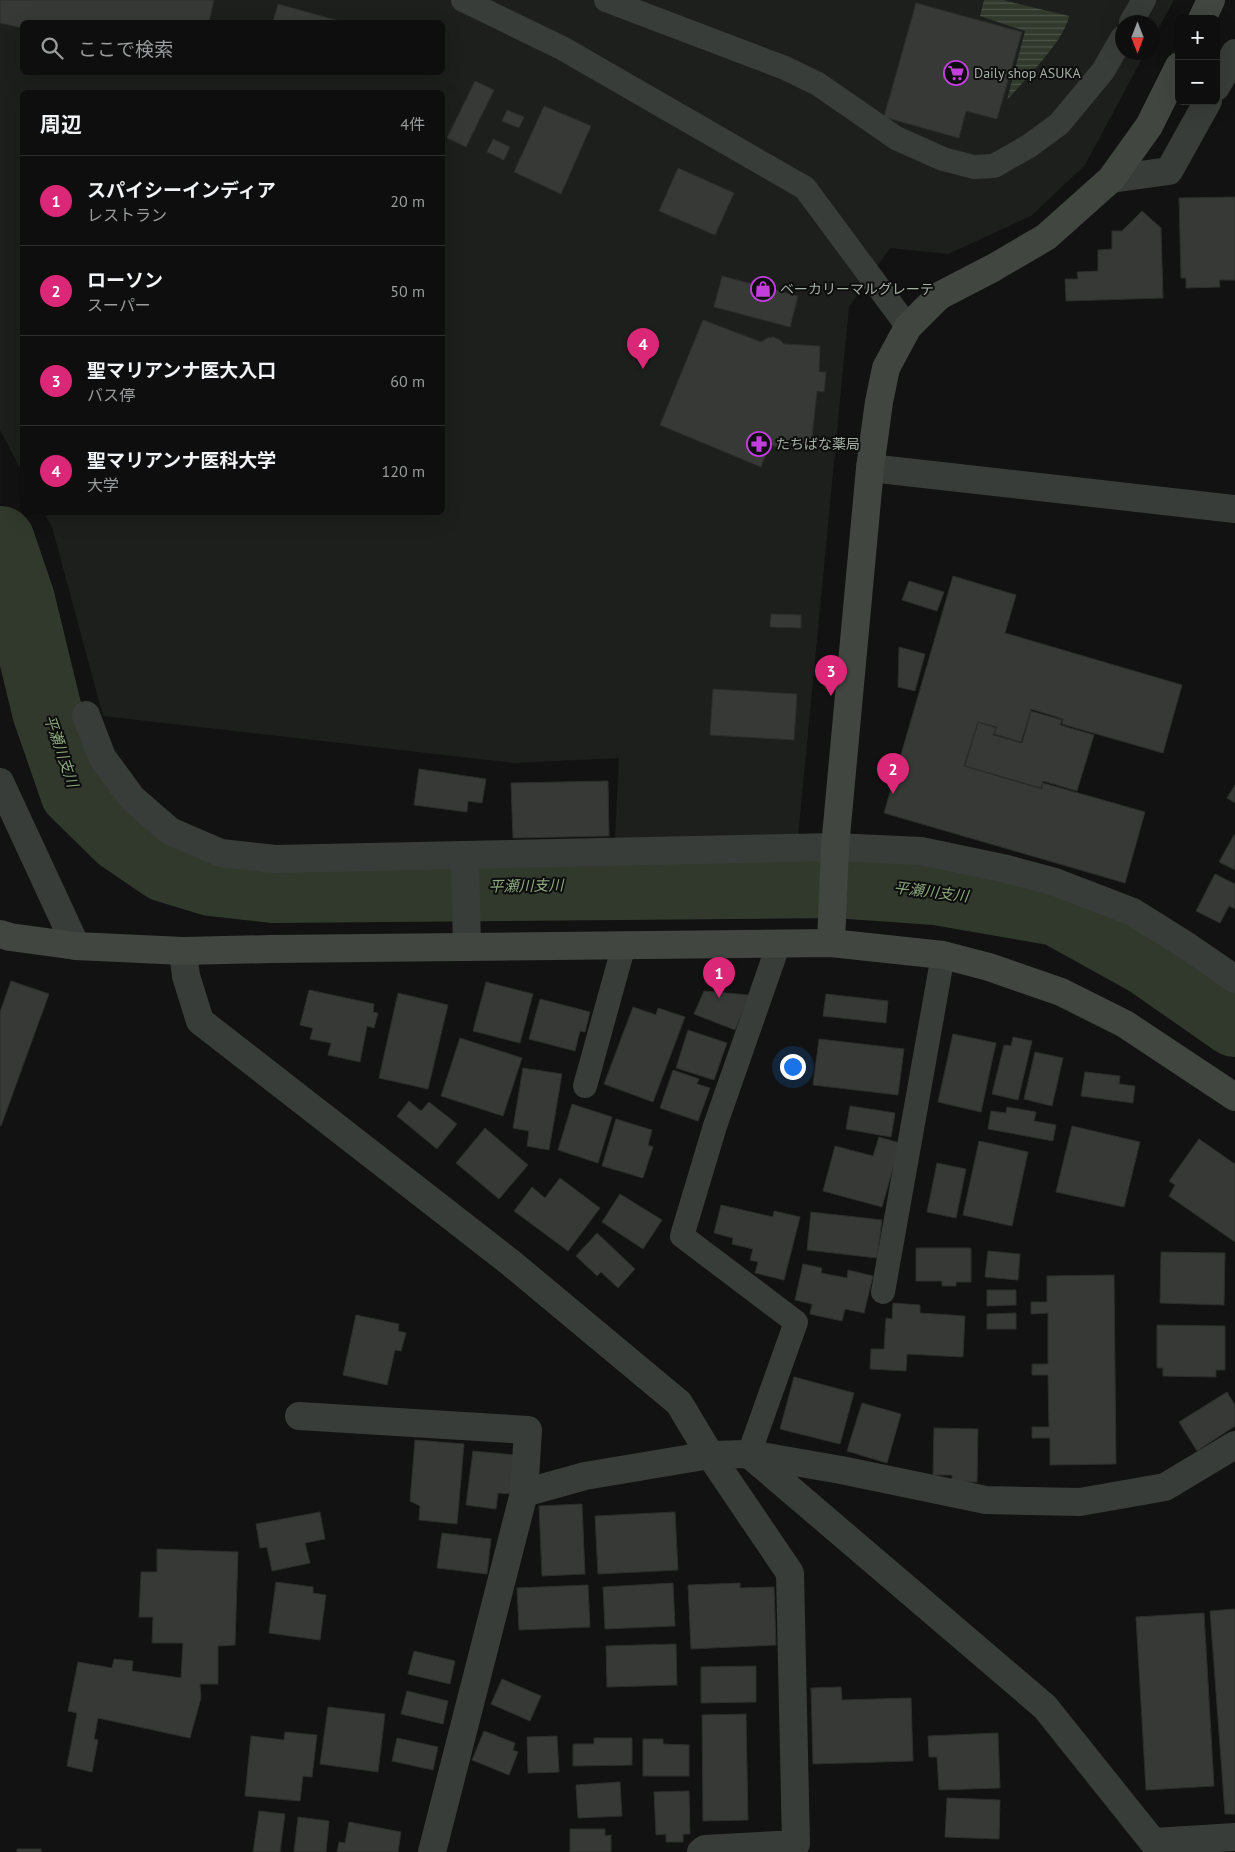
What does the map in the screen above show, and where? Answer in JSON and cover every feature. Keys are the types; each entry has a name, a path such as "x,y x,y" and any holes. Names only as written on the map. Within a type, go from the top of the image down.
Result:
{"street":[{"path":"1204,15 1211,0"},
{"path":"1220,80 1235,53"},
{"path":"831,943 835,858 870,468 879,402 886,368 908,327 939,296 993,268 1046,237 1111,179 1149,126 1175,74"},
{"path":"1111,179 1169,171 1206,105"},
{"path":"870,468 1235,509"},
{"path":"86,715 102,757 132,798 170,831 221,853 275,859 465,862 835,858 921,851 1007,869 1055,882 1133,912 1234,974"},
{"path":"0,782 76,946"},
{"path":"465,862 467,947"},
{"path":"0,934 76,946 183,951 831,943 943,955 989,967 1061,992 1125,1024 1231,1087"},
{"path":"183,951 186,976 200,1021 511,1263 679,1403 710,1455 790,1573 796,1844 705,1849 702,1852"},
{"path":"299,1416 528,1430 524,1493 432,1852"},
{"path":"524,1493 585,1476 710,1455 749,1454 841,1470 986,1500 1080,1502 1165,1487 1235,1445"},
{"path":"749,1454 1045,1707 1158,1847 1235,1836"}],"lane":[{"path":"463,0 562,48 805,188 908,327"},
{"path":"606,0 785,68 818,84 896,138 943,160 974,167 994,166 1030,146 1059,124 1103,71 1115,50"},
{"path":"1135,15 1144,0"},
{"path":"749,1454 796,1322 682,1236 715,1126 780,944"},
{"path":"585,1086 624,945"},
{"path":"883,1292 943,955"}],"shaded area":[{"path":"0,0 1174,0 1160,26 1160,15 1115,15 1115,60 1141,60 1085,165 1031,216 948,254 890,248 849,307 798,837 615,838 619,758 515,763 103,716 52,527 45,515 445,515 445,90 20,90 20,468 0,430"},
{"path":"984,0 1003,0 1069,16 1066,26 1052,48 1007,100 1025,31 980,16"}],"building":[{"path":"0,0 214,0 209,20 20,20 20,28 0,23"},
{"path":"916,3 1022,32 997,119 966,111 959,138 884,117"},
{"path":"278,4 336,20 274,20"},
{"path":"475,81 494,90 466,147 447,138"},
{"path":"544,106 591,126 561,194 514,172"},
{"path":"507,110 524,117 519,128 502,121"},
{"path":"493,139 510,147 504,160 487,152"},
{"path":"678,168 734,193 715,235 659,211"},
{"path":"1235,197 1235,280 1219,280 1220,287 1186,288 1186,278 1181,278 1179,198"},
{"path":"1142,211 1161,228 1163,298 1066,301 1065,279 1078,279 1077,272 1098,271 1098,250 1112,249 1112,231 1122,231"},
{"path":"722,276 798,296 790,327 714,307"},
{"path":"703,320 761,342 773,337 784,344 820,346 819,372 826,372 824,392 817,391 811,446 784,445 782,450 770,444 761,467 660,425"},
{"path":"953,576 1016,595 1005,633 1182,685 1163,753 1062,724 1063,719 1031,709 1021,742 994,734 997,727 978,722 964,766 1042,789 1043,783 1145,812 1125,883 884,813"},
{"path":"909,581 944,592 937,611 902,600"},
{"path":"771,614 801,615 801,628 770,627"},
{"path":"899,647 925,654 915,691 898,687"},
{"path":"713,689 797,694 794,740 710,735"},
{"path":"1031,711 1062,720 1060,725 1094,735 1077,791 1043,781 1041,788 965,766 978,722 996,728 993,735 1022,743"},
{"path":"419,769 486,779 482,803 468,801 467,812 414,805"},
{"path":"608,781 609,836 513,838 511,783"},
{"path":"1235,785 1235,803 1227,798"},
{"path":"1235,835 1235,870 1219,862"},
{"path":"1215,874 1235,884 1235,909 1229,906 1220,923 1196,911"},
{"path":"11,981 49,994 1,1126 0,1012"},
{"path":"486,982 533,994 520,1043 473,1031"},
{"path":"309,990 374,1004 373,1012 378,1013 374,1028 367,1026 360,1062 328,1055 331,1043 310,1039 313,1028 300,1025"},
{"path":"704,991 749,995 735,1030 694,1014"},
{"path":"398,993 448,1005 428,1089 379,1078"},
{"path":"826,994 888,1001 886,1023 823,1016"},
{"path":"540,999 590,1012 585,1032 580,1031 575,1051 529,1039"},
{"path":"633,1007 656,1015 658,1008 685,1017 653,1102 604,1084"},
{"path":"688,1030 727,1043 714,1080 676,1068"},
{"path":"953,1034 996,1043 981,1112 938,1102"},
{"path":"1013,1037 1032,1041 1018,1100 992,1094 1004,1045 1011,1046"},
{"path":"460,1038 522,1058 503,1116 441,1096"},
{"path":"819,1039 904,1049 898,1095 813,1085"},
{"path":"1035,1052 1063,1058 1052,1106 1024,1099"},
{"path":"523,1068 562,1074 549,1150 527,1146 529,1131 513,1128"},
{"path":"673,1070 699,1079 697,1084 710,1088 698,1121 660,1108"},
{"path":"1085,1072 1120,1076 1119,1084 1135,1086 1133,1103 1081,1096"},
{"path":"409,1101 421,1111 429,1102 457,1124 437,1149 397,1116"},
{"path":"572,1104 612,1117 598,1163 558,1150"},
{"path":"850,1106 895,1113 891,1137 846,1129"},
{"path":"1007,1107 1036,1112 1034,1121 1056,1125 1053,1141 988,1129 991,1111 1006,1113"},
{"path":"616,1119 652,1130 648,1145 653,1147 643,1178 602,1166"},
{"path":"1072,1126 1140,1142 1124,1207 1056,1192"},
{"path":"485,1128 528,1165 499,1199 456,1163"},
{"path":"879,1137 900,1143 882,1207 823,1191 835,1146 873,1156"},
{"path":"1199,1139 1235,1164 1235,1242 1169,1196 1175,1185 1169,1181"},
{"path":"979,1141 1028,1152 1012,1226 963,1215"},
{"path":"937,1163 966,1169 956,1218 927,1212"},
{"path":"560,1178 600,1208 568,1251 514,1211 532,1187 545,1198"},
{"path":"620,1194 662,1220 643,1249 602,1222"},
{"path":"721,1205 773,1217 774,1211 800,1217 784,1280 755,1273 758,1262 750,1260 753,1249 732,1244 733,1238 714,1233"},
{"path":"811,1212 882,1220 877,1258 807,1250"},
{"path":"597,1233 635,1269 618,1288 601,1272 597,1276 576,1256"},
{"path":"916,1248 971,1248 971,1282 956,1282 956,1286 942,1286 942,1281 916,1281"},
{"path":"988,1251 1020,1254 1018,1280 985,1277"},
{"path":"1161,1252 1225,1253 1224,1305 1160,1303"},
{"path":"803,1264 822,1268 821,1273 847,1278 848,1270 873,1276 864,1313 845,1309 842,1321 810,1314 812,1304 795,1300"},
{"path":"1114,1275 1116,1464 1050,1465 1050,1438 1032,1438 1032,1427 1049,1427 1048,1375 1032,1375 1032,1364 1048,1364 1048,1313 1031,1314 1031,1302 1047,1302 1047,1276"},
{"path":"987,1290 1016,1290 1016,1305 987,1306"},
{"path":"893,1303 920,1305 920,1313 965,1316 963,1357 907,1354 906,1371 870,1369 871,1349 884,1349 886,1318 892,1319"},
{"path":"1016,1313 1016,1329 987,1329 987,1314"},
{"path":"356,1315 399,1324 398,1331 406,1333 401,1351 395,1350 387,1385 343,1375"},
{"path":"1157,1325 1225,1326 1225,1370 1216,1370 1216,1377 1163,1376 1163,1368 1157,1368"},
{"path":"794,1377 854,1393 840,1444 780,1429"},
{"path":"1227,1392 1235,1405 1235,1426 1197,1451 1179,1422"},
{"path":"862,1403 901,1414 887,1463 847,1451"},
{"path":"934,1428 978,1429 977,1482 952,1482 952,1475 933,1475"},
{"path":"415,1440 464,1444 457,1524 419,1520 420,1506 410,1501"},
{"path":"473,1451 515,1455 511,1494 498,1493 496,1509 466,1505"},
{"path":"582,1504 585,1574 542,1576 539,1506"},
{"path":"320,1512 325,1539 305,1543 310,1563 272,1571 267,1547 260,1548 256,1524"},
{"path":"675,1512 678,1570 598,1574 595,1516"},
{"path":"442,1533 491,1539 487,1574 437,1568"},
{"path":"157,1549 238,1552 235,1645 218,1646 218,1684 200,1684 201,1698 190,1738 98,1718 94,1739 98,1740 92,1772 67,1766 77,1713 68,1711 78,1662 112,1668 114,1659 133,1661 132,1671 181,1678 183,1643 152,1643 153,1617 139,1617 141,1572 157,1572"},
{"path":"276,1582 313,1587 313,1593 326,1595 320,1640 269,1633"},
{"path":"673,1583 675,1626 605,1629 603,1587"},
{"path":"740,1583 740,1588 774,1587 776,1645 691,1649 688,1585"},
{"path":"588,1585 590,1627 519,1630 517,1588"},
{"path":"1235,1609 1235,1814 1225,1814 1210,1611"},
{"path":"1204,1613 1214,1786 1146,1790 1136,1617"},
{"path":"676,1644 677,1685 607,1687 606,1646"},
{"path":"414,1651 455,1661 450,1684 408,1674"},
{"path":"756,1666 756,1702 701,1703 701,1667"},
{"path":"502,1679 541,1696 530,1721 491,1704"},
{"path":"841,1687 842,1700 911,1698 913,1761 813,1764 811,1688"},
{"path":"407,1691 448,1701 443,1724 401,1714"},
{"path":"328,1707 385,1714 378,1772 320,1764"},
{"path":"746,1714 748,1820 703,1821 702,1715"},
{"path":"484,1731 515,1743 513,1750 518,1752 509,1775 472,1760"},
{"path":"285,1732 317,1735 312,1777 303,1776 300,1801 245,1796 251,1736 284,1740"},
{"path":"998,1733 1000,1788 939,1790 937,1757 929,1757 928,1736"},
{"path":"557,1736 559,1772 528,1773 527,1737"},
{"path":"397,1738 438,1747 433,1770 392,1761"},
{"path":"594,1738 632,1738 632,1765 573,1766 573,1744 594,1744"},
{"path":"643,1739 663,1739 663,1744 689,1745 689,1776 643,1776"},
{"path":"620,1782 622,1816 578,1818 576,1785"},
{"path":"689,1791 690,1834 683,1834 683,1842 666,1842 666,1834 656,1835 654,1792"},
{"path":"947,1798 1000,1800 999,1839 945,1837"},
{"path":"259,1811 285,1814 280,1852 253,1852"},
{"path":"298,1817 329,1821 326,1852 294,1852"},
{"path":"349,1822 401,1832 398,1852 337,1852 339,1842 345,1843"},
{"path":"570,1829 605,1829 605,1836 611,1835 611,1852 570,1852"},
{"path":"17,1849 41,1849 41,1852 17,1852"}],"waterway":[{"name":"平瀬川支川","path":"0,541 20,600 47,711 75,792 121,837 165,867 211,881 273,888 836,883 936,890 1057,911 1149,962 1235,1022"}],"place":[{"name":"Daily shop ASUKA","path":"956,73"},
{"name":"ベーカリーマルグレーテ","path":"763,289"},
{"name":"聖マリアンナ医科大学","path":"643,369"},
{"name":"たちばな薬局","path":"759,444"},
{"name":"聖マリアンナ医大入口","path":"831,696"},
{"name":"ローソン","path":"893,794"},
{"name":"スパイシーインディア","path":"719,998"}]}
